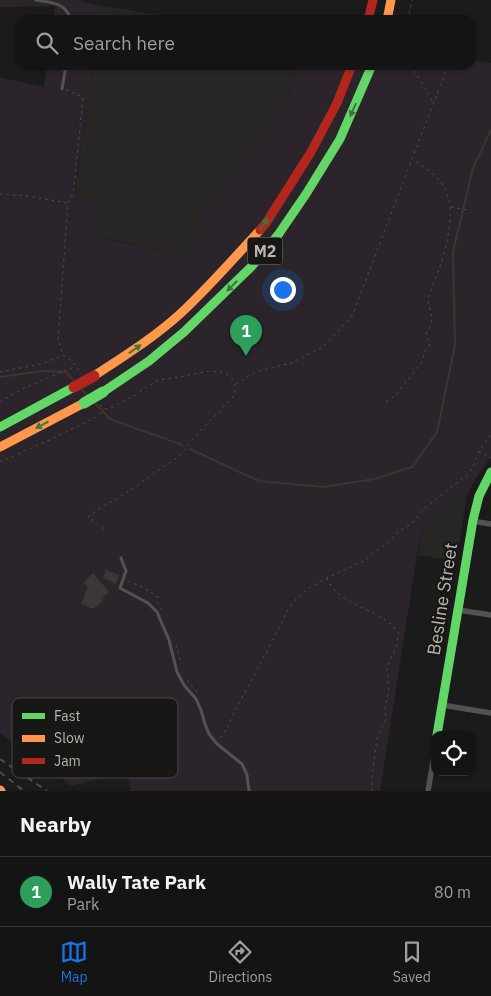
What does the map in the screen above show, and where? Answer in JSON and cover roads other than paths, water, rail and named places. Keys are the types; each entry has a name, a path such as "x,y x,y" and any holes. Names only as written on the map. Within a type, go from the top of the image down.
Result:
{"main road":[{"path":"369,15 373,0"},
{"path":"387,15 391,0"},
{"name":"M2","path":"0,427 94,376 139,346 180,314 236,257 266,223 311,152 337,103 350,70"},
{"name":"M2","path":"0,447 84,403 149,361 184,332 251,267 278,235 340,140 370,70"},
{"name":"Besline Street","path":"438,731 472,521 483,485 491,472"}],"street":[{"path":"472,521 491,524"},
{"path":"458,610 491,615"},
{"path":"442,705 491,714"},
{"path":"428,791 431,773"}],"lane":[{"path":"36,0 58,4 66,9 69,15"},
{"path":"62,88 65,70"},
{"path":"121,558 126,571 120,588 148,603 157,612 169,640 177,672 184,685 196,699 209,734 217,744 242,764 247,775 248,791"}],"waterway":[{"path":"190,449 259,481 323,487 375,479 412,467 437,432 455,345 453,252 473,168 491,130"},
{"path":"0,377 41,371 66,372 75,382"},
{"path":"80,388 87,395"},
{"path":"94,402 110,419 182,445"}],"railway":[{"path":"0,759 12,767"},
{"path":"0,772 24,791"},
{"path":"28,778 47,791"}],"place":[{"name":"Wally Tate Park","path":"246,356"}]}
